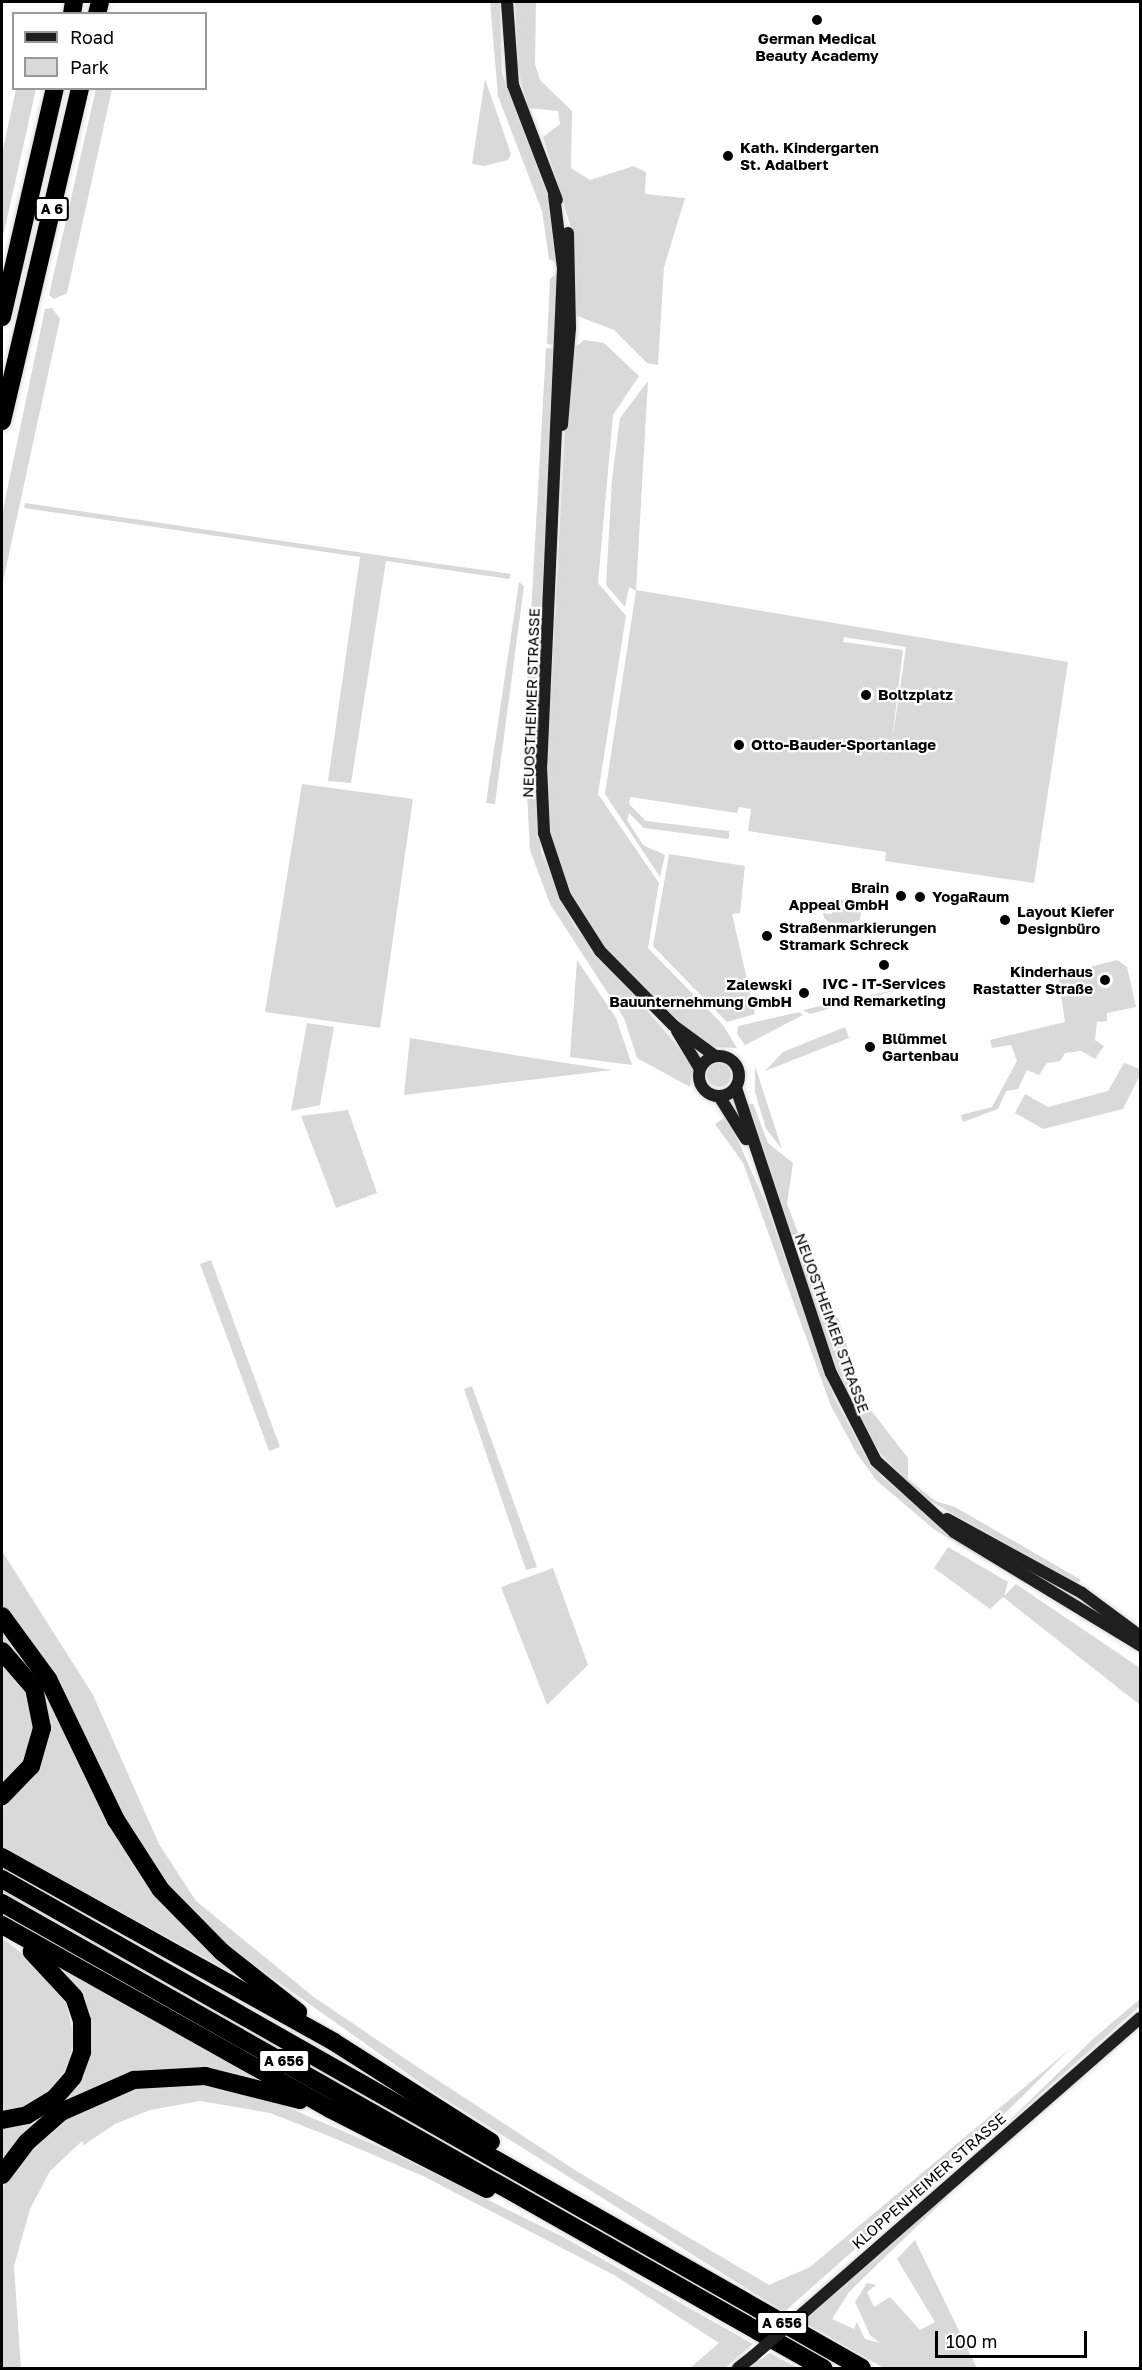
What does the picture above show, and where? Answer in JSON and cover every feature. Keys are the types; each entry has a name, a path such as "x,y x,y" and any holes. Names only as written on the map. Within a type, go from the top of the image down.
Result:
{"highway":[{"name":"A 6","path":"2,317 55,90"},
{"name":"A 6","path":"2,421 80,90"},
{"path":"2,1616 48,1679 116,1820 161,1890 222,1952 334,2042"},
{"path":"2,1651 34,1688 42,1728 31,1766 2,1796"},
{"path":"2,1857 334,2042 497,2146 540,2184"},
{"name":"A 656","path":"2,1880 862,2368"},
{"name":"A 656","path":"2,1903 823,2368"},
{"path":"2,1925 330,2109 518,2205 565,2221"},
{"path":"2,1925 58,1974 77,2004 83,2030 78,2064 59,2095 27,2115 2,2120"},
{"path":"2,2175 27,2142 61,2112 134,2080 205,2076 330,2109"}],"main road":[{"name":"NEUOSTHEIMER STRASSE","path":"507,2 513,85 569,238 573,268 566,404 557,447 541,766 544,833 556,876 577,918 600,951 673,1025 715,1056 738,1066 736,1088 756,1156 852,1422 876,1461 930,1511 1140,1645"},
{"name":"NEUOSTHEIMER STRASSE","path":"673,1025 700,1069 703,1088 719,1096 756,1156"},
{"path":"700,1069 715,1056"},
{"path":"719,1096 736,1088"},
{"name":"NEUOSTHEIMER STRASSE","path":"930,1511 1063,1582 1140,1636"},
{"name":"KLOPPENHEIMER STRASSE","path":"738,2368 1140,2018"}],"green space":[{"path":"490,2 500,2 502,74 552,207 556,262 549,259 542,211 498,96"},
{"path":"515,2 536,2 535,64 540,80 572,111 571,168 590,180 634,166 646,172 645,194 685,198 664,267 658,365 647,363 614,330 575,315 572,231 543,137 560,124 558,111 528,108 518,69"},
{"path":"485,79 511,154 508,160 484,166 472,164"},
{"path":"16,90 36,90 2,241 2,154"},
{"path":"96,90 112,90 67,293 54,299 49,295"},
{"path":"555,275 558,276 557,345 547,344 550,279"},
{"path":"52,308 60,319 2,586 2,515 45,309"},
{"path":"584,340 604,343 639,376 613,415 598,583 626,616 598,794 659,883 648,948 723,1025 737,1048 712,1047 684,1027 609,952 567,890 550,839 545,803 565,427 572,350"},
{"path":"546,348 556,349 534,774 541,852 574,926 687,1057 693,1069 690,1087 637,1058 624,1018 550,904 530,850 524,737"},
{"name":"Otto-Bauder-Sportanlage","path":"648,381 636,590 1068,662 1034,883 885,861 886,852 748,831 751,809 739,807 737,813 630,797 629,804 646,821 729,831 729,839 644,828 629,813 627,820 643,845 665,855 660,877 605,794 636,591 629,587 625,607 606,585 612,479 620,418","holes":["844,637 906,647 891,749 903,650 843,642"]},
{"path":"25,503 511,574 509,579 386,561 351,783 328,781 360,557 24,508"},
{"path":"519,582 524,586 495,804 486,803"},
{"path":"302,784 413,799 380,1028 265,1012"},
{"path":"669,854 745,866 740,913 732,914 755,1014 727,1022 653,946"},
{"path":"833,899 862,902 860,920 835,928 824,918 823,913 832,914"},
{"path":"577,960 616,1018 632,1065 570,1057"},
{"path":"1117,960 1127,967 1136,1007 1107,1013 1107,1021 1097,1022 1095,1040 1104,1046 1095,1059 1081,1051 1065,1053 1060,1061 1047,1063 1039,1075 1027,1070 1018,1089 1006,1091 998,1109 963,1122 961,1115 992,1107 1017,1061 1011,1045 992,1048 990,1040 1065,1022 1058,975"},
{"path":"908,987 810,1014 803,1010"},
{"path":"799,1012 803,1015 745,1045 737,1034 738,1026"},
{"path":"307,1023 334,1027 320,1105 291,1111"},
{"path":"845,1027 849,1038 765,1071 783,1052"},
{"path":"410,1038 533,1058 612,1070 404,1095"},
{"path":"719,1063 727,1067 731,1075 727,1083 719,1087 711,1083 707,1075 711,1067"},
{"path":"1124,1063 1140,1069 1140,1075 1123,1109 1043,1129 1015,1113 1025,1094 1048,1107 1108,1091"},
{"path":"755,1066 782,1149 766,1129 755,1092"},
{"path":"745,1104 753,1104 768,1143 793,1163 787,1204 826,1306 839,1319 863,1400 908,1458 908,1479 935,1501 955,1507 1081,1580 1077,1583 914,1492 865,1435 826,1343"},
{"path":"348,1110 377,1193 336,1208 301,1116"},
{"path":"727,1116 766,1204 834,1397 862,1450 880,1475 935,1521 1087,1613 1084,1618 935,1530 877,1481 857,1454 831,1406 743,1163 715,1124"},
{"path":"211,1260 280,1447 269,1451 200,1264"},
{"path":"472,1386 537,1567 526,1570 464,1389"},
{"path":"948,1547 1008,1582 1004,1596 1016,1584 1140,1668 1140,1705 1003,1597 990,1609 934,1568"},
{"path":"2,1551 93,1695 159,1844 196,1901 315,1998 416,2066 578,2172 769,2285 810,2267 1070,2049 975,2143 784,2312 432,2091 208,1932 147,1861 29,1640 2,1606"},
{"path":"553,1568 588,1665 547,1705 501,1587"},
{"path":"2,1625 25,1655 81,1758 231,1972 2,1847 2,1801 47,1721 2,1646"},
{"path":"2,1662 27,1693 33,1730 25,1759 2,1786"},
{"path":"2,1887 644,2251 641,2256 2,1895"},
{"path":"2,1938 40,1967 65,2000 74,2038 68,2066 48,2093 22,2108 2,2111"},
{"path":"60,1968 273,2087 113,2081 2,2166 2,2125 78,2078 71,1981"},
{"path":"1140,1999 1140,2006 1002,2128 1094,2038"},
{"path":"189,2082 264,2097 391,2152 563,2237 753,2344 725,2368 690,2368 719,2343 614,2275 423,2176 329,2136 270,2113 200,2101 150,2110 115,2124 84,2145 82,2141 50,2171 30,2209 14,2266 21,2368 2,2368 2,2190 12,2171 68,2116 132,2088"},
{"path":"944,2193 947,2197 849,2292 832,2319 854,2329 857,2322 865,2339 880,2343 870,2335 855,2302 867,2283 876,2285 867,2292 874,2307 890,2297 920,2330 935,2322 897,2259 915,2240 977,2368 884,2368 803,2322"},
{"path":"770,2353 788,2363 799,2368 748,2368"}],"place":[{"name":"German Medical Beauty Academy","path":"817,20"},
{"name":"Kath. Kindergarten St. Adalbert","path":"728,156"},
{"name":"Boltzplatz","path":"866,695"},
{"name":"Otto-Bauder-Sportanlage","path":"739,745"},
{"name":"Brain Appeal GmbH","path":"901,896"},
{"name":"YogaRaum","path":"920,897"},
{"name":"Layout Kiefer Designbüro","path":"1005,920"},
{"name":"Straßenmarkierungen Stramark Schreck","path":"767,936"},
{"name":"IVC - IT-Services und Remarketing","path":"884,965"},
{"name":"Kinderhaus Rastatter Straße","path":"1105,980"},
{"name":"Zalewski Bauunternehmung GmbH","path":"804,993"},
{"name":"Blümmel Gartenbau","path":"870,1047"}]}
